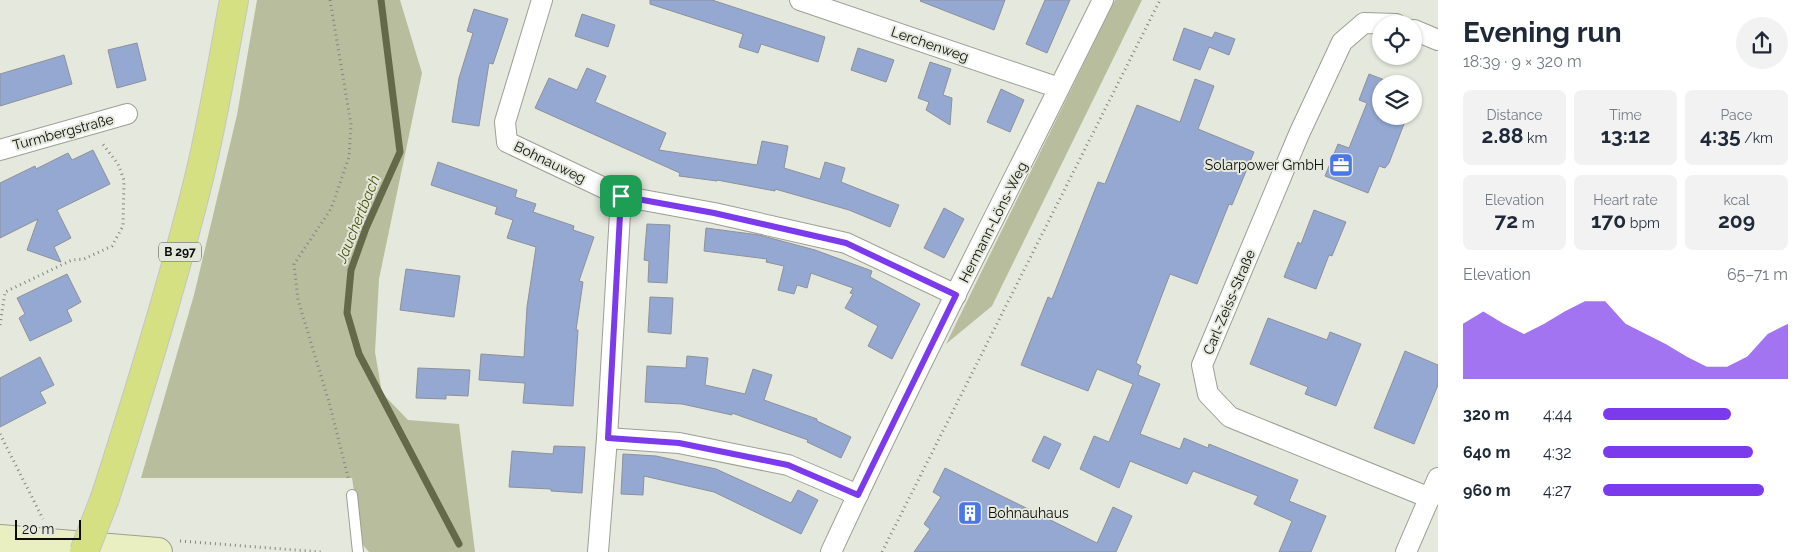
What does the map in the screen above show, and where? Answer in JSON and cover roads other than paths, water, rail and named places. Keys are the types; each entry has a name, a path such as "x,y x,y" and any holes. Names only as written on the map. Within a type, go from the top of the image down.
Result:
{"main road":[{"name":"B 297","path":"84,552 105,498 146,374 180,251 199,177 234,0"}],"street":[{"name":"Bohnauweg","path":"542,0 505,122 507,142 621,196"},
{"name":"Lerchenweg","path":"800,0 1060,88"},
{"name":"Hermann-Löns-Weg","path":"832,552 956,295 1103,0"},
{"name":"Carl-Zeiss-Straße","path":"1372,23 1364,23 1342,42 1299,134 1202,365 1208,394 1230,418 1430,498"},
{"path":"1422,33 1438,40"},
{"name":"Turmbergstraße","path":"0,150 127,114"},
{"path":"598,552 608,438 621,196 714,213 846,243 956,295"},
{"path":"608,438 679,443 788,465 858,495"},
{"path":"1406,552 1438,478"},
{"path":"0,539 158,552"}],"lane":[{"path":"352,495 358,552"}],"waterway":[{"name":"Jauchertbach","path":"381,0 400,152 366,228 351,270 347,313 359,354 459,544"}],"place":[{"name":"Solarpower GmbH","path":"1341,165"},
{"name":"Bohnauhaus","path":"970,513"}]}
